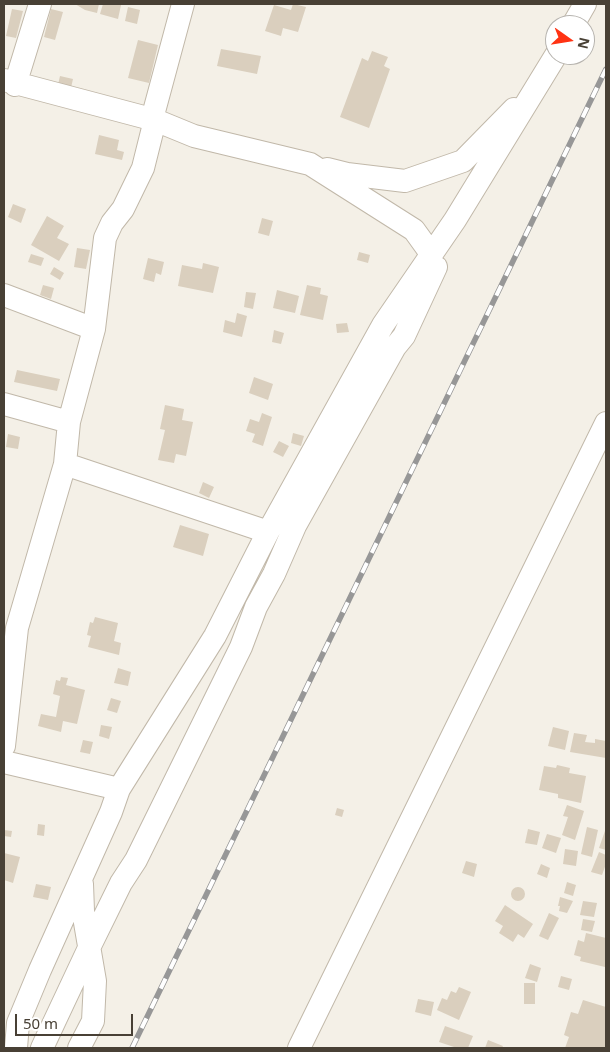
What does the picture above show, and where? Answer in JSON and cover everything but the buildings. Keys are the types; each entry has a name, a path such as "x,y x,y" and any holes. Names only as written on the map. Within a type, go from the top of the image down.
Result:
{"street":[{"path":"40,4 10,82 155,120 194,136 347,174 405,182 463,161 534,91"},
{"path":"4,746 10,626 65,464 69,422 94,328 105,238 112,223 123,209 143,168 155,120 152,119 183,4"},
{"path":"579,15 585,4"},
{"path":"16,1048 11,1020 82,876 119,789 215,636 268,532 383,325 455,220 550,65"},
{"path":"310,164 414,230 432,255"},
{"path":"11,1020 32,1034 42,1048 88,948 121,883 136,860 241,647 256,607 274,574 295,526 395,348 404,336 426,287 447,248 455,220"},
{"path":"4,295 94,328"},
{"path":"4,404 69,422"},
{"path":"299,1048 600,452 606,423"},
{"path":"65,464 268,532"},
{"path":"4,762 119,789"},
{"path":"80,1048 93,1021 95,981 83,911 82,876"}],"railway":[{"path":"132,1048 606,69"}]}
